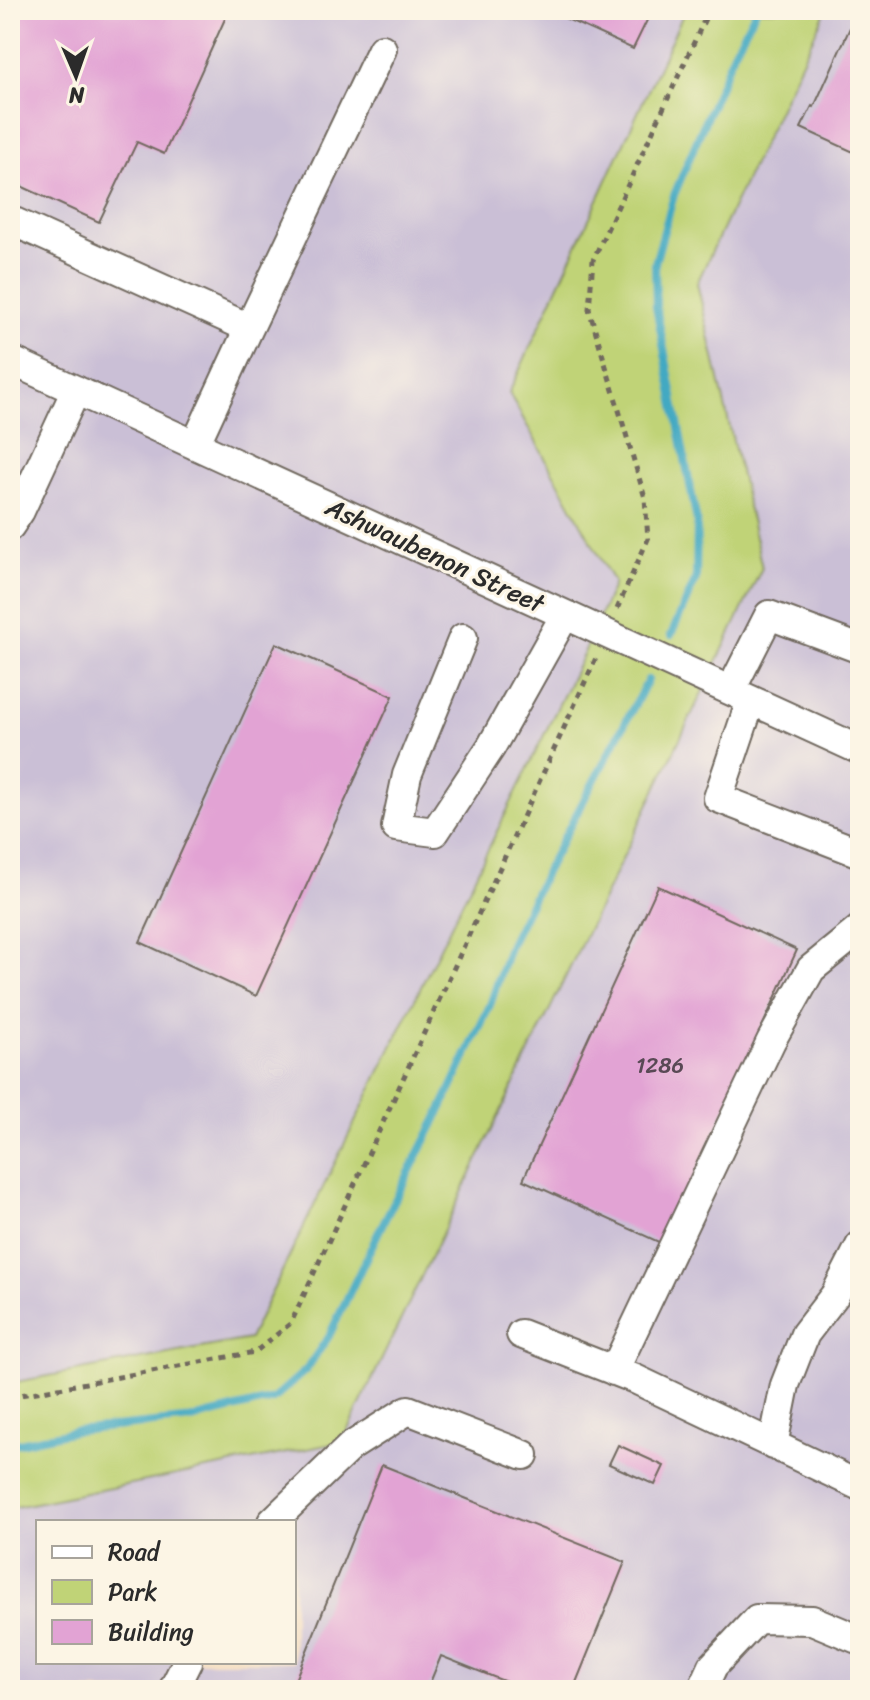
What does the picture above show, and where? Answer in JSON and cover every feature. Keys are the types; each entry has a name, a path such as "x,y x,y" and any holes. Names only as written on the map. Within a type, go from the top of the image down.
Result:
{"street":[{"path":"195,445 382,49"},
{"path":"10,220 249,328"},
{"name":"Ashwaubenon Street","path":"10,360 860,750"},
{"path":"10,526 20,511 76,390"},
{"path":"463,638 407,775 396,827 435,832 491,747 565,615"},
{"path":"860,649 769,615 741,695 718,798 860,853"},
{"path":"614,1371 771,1041 811,969 860,929"},
{"path":"773,1445 785,1385 805,1334 835,1295 860,1246"},
{"path":"521,1334 614,1371 860,1486"},
{"path":"274,1520 350,1447 408,1410 524,1455"},
{"path":"702,1690 713,1666 757,1619 812,1620 860,1640"},
{"path":"173,1690 186,1664"}],"shaded area":[{"path":"10,10 685,10 509,393 614,583 584,653 249,1339 10,1383"},
{"path":"826,10 860,10 860,1690 10,1690 10,1508 342,1442 762,568 697,283"}],"green space":[{"path":"685,10 826,10 697,283 762,568 342,1442 10,1508 10,1383 249,1339 584,653 614,583 509,393"}],"building":[{"path":"10,10 229,10 164,154 137,142 99,222 10,181"},
{"path":"547,10 652,10 633,49"},
{"path":"858,10 860,155 801,128 814,107"},
{"path":"276,643 393,696 256,996 140,942"},
{"path":"658,886 797,950 663,1244 523,1180"},
{"path":"618,1445 664,1466 655,1485 609,1464"},
{"path":"382,1465 625,1562 573,1690 526,1690 441,1656 427,1690 291,1690"}],"waterway":[{"path":"671,635 696,579 697,522 656,307 655,263 674,195 734,52 756,10"},
{"path":"10,1445 75,1431 193,1419 273,1399 306,1370 329,1336 442,1108 490,1005 510,944 547,869 648,680"}]}
